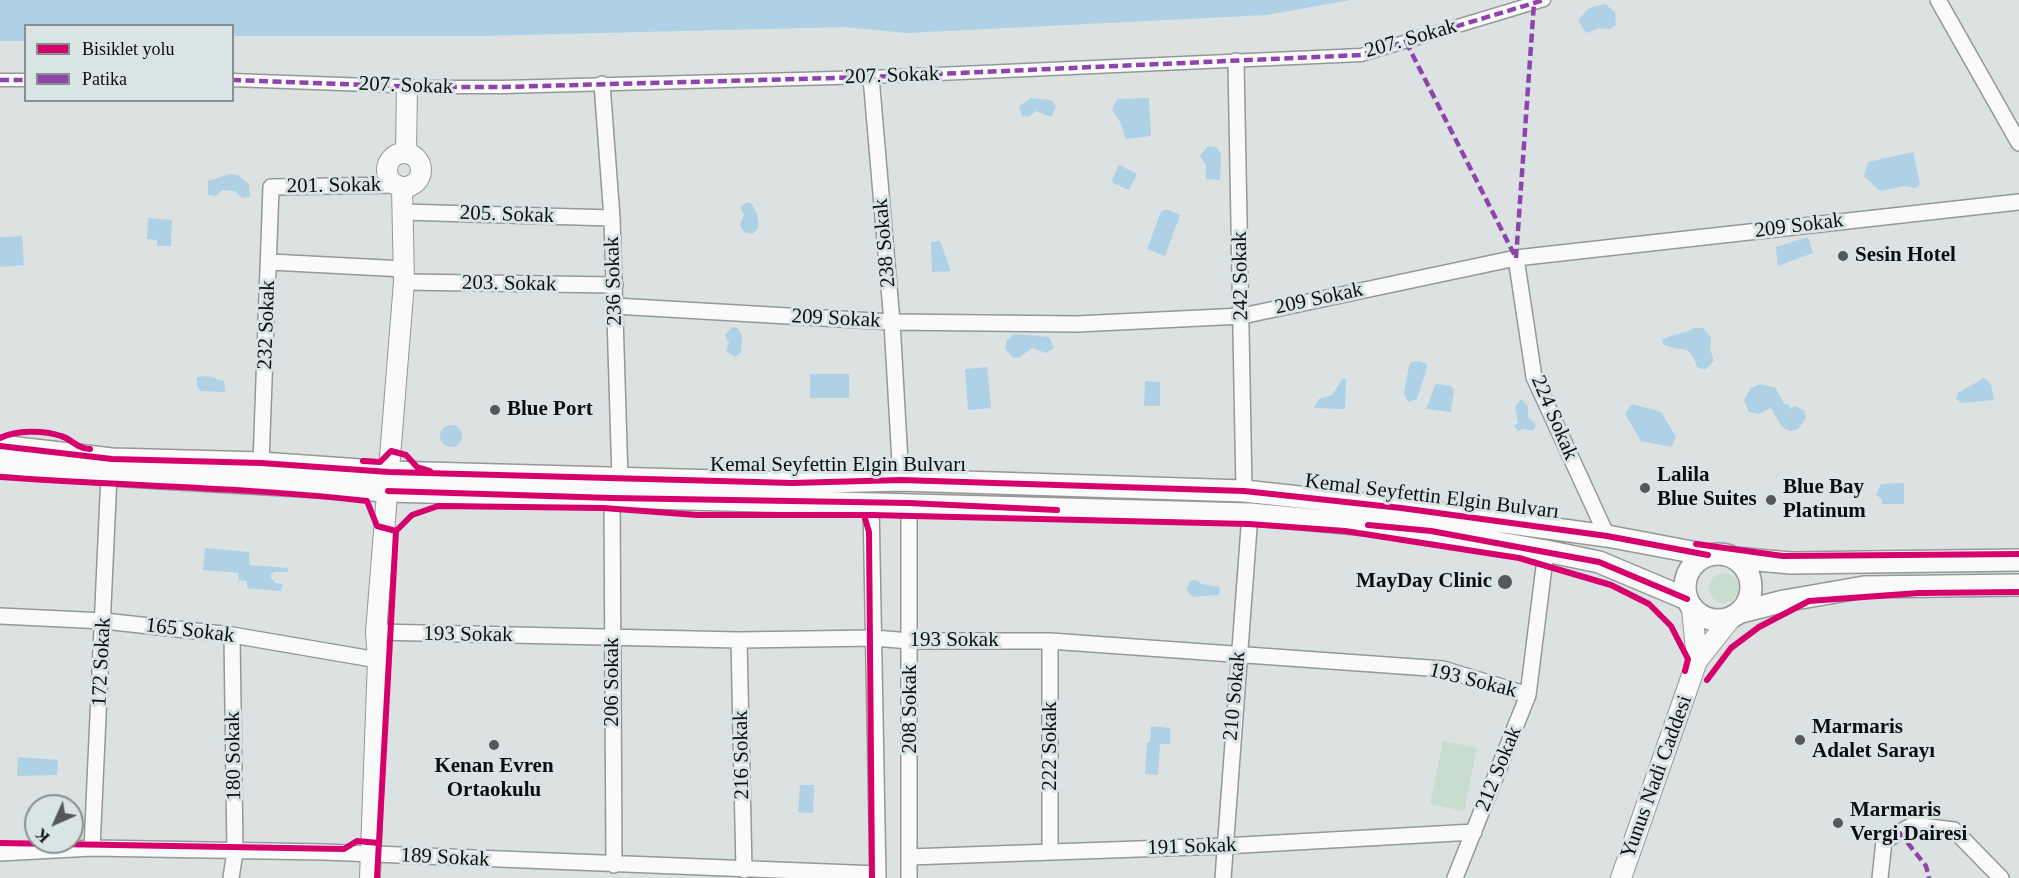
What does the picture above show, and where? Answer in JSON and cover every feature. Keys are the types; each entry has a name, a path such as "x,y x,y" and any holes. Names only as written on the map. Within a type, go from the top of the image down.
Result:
{"main road":[{"name":"Kemal Seyfettin Elgin Bulvarı","path":"0,446 112,459 261,463 389,481 616,489 1041,510 1250,514 1431,531 1546,551 1599,562 1689,604"},
{"path":"0,463 109,475 389,481"},
{"name":"Kemal Seyfettin Elgin Bulvarı","path":"616,489 901,480 1244,491 1401,508 1607,536 1708,555"},
{"path":"2019,560 1791,563 1708,555 1697,561 1685,578 1689,604 1710,620 1864,587 2019,585"},
{"path":"1735,558 1745,566 1752,582 1752,593 1736,615"}],"street":[{"name":"207. Sokak","path":"234,80 406,87 602,84 871,77 1361,55 1544,0"},
{"path":"1938,0 2019,143"},
{"name":"242 Sokak","path":"1236,61 1244,491"},
{"name":"238 Sokak","path":"871,77 892,322 901,480"},
{"path":"0,80 24,80"},
{"name":"236 Sokak","path":"602,84 615,285 616,489"},
{"path":"370,878 378,660 376,632 404,275 399,186 416,182 421,172 415,157 406,153 406,87"},
{"name":"201. Sokak","path":"271,187 399,186"},
{"name":"232 Sokak","path":"261,463 271,187"},
{"name":"209 Sokak","path":"615,306 892,322 1077,324 1242,316 1516,258 2019,202"},
{"name":"205. Sokak","path":"402,212 612,218"},
{"name":"224 Sokak","path":"1516,258 1534,377 1607,536"},
{"name":"203. Sokak","path":"270,262 404,275 615,285"},
{"name":"172 Sokak","path":"92,848 109,475"},
{"name":"206 Sokak","path":"614,865 612,638 616,489"},
{"name":"208 Sokak","path":"871,503 878,876"},
{"name":"208 Sokak","path":"909,503 909,878"},
{"name":"210 Sokak","path":"1223,878 1250,514"},
{"name":"212 Sokak","path":"1455,878 1528,694 1546,551"},
{"path":"1689,604 1695,668"},
{"path":"1695,668 1736,615"},
{"name":"165 Sokak","path":"0,616 104,621 231,635 378,660"},
{"name":"193 Sokak","path":"376,632 739,640 874,638 910,641 1050,640 1443,669 1528,694"},
{"name":"180 Sokak","path":"231,635 235,852 231,878"},
{"name":"216 Sokak","path":"739,640 744,870"},
{"name":"222 Sokak","path":"1050,640 1050,852"},
{"name":"Yunus Nadi Caddesi","path":"1621,878 1695,668"},
{"path":"1880,878 1884,841 1913,825 1954,830 2001,878"},
{"name":"191 Sokak","path":"909,857 1224,846 1474,832"},
{"name":"189 Sokak","path":"0,853 92,848 372,855 878,876"}],"green space":[{"path":"1724,573 1735,577 1739,588 1735,599 1724,603 1713,599 1709,588 1713,577"},
{"path":"1443,741 1477,748 1464,811 1430,804"}],"water":[{"path":"0,0 1351,0 1266,15 906,33 845,27 479,36 234,36 234,24 24,24 24,41 0,41"},
{"path":"1605,4 1615,12 1616,25 1610,29 1600,28 1586,33 1578,20 1589,8"},
{"path":"1031,98 1051,100 1056,106 1051,117 1036,111 1028,117 1022,116 1019,106"},
{"path":"1149,98 1151,136 1126,139 1120,122 1112,110 1117,99"},
{"path":"1208,146 1216,147 1221,154 1220,180 1206,179 1206,165 1200,156"},
{"path":"1913,152 1920,184 1916,188 1904,186 1880,191 1864,176 1868,162"},
{"path":"1119,165 1137,174 1129,190 1111,182"},
{"path":"229,174 238,175 249,184 250,197 242,198 235,191 222,190 216,196 208,195 208,181"},
{"path":"748,202 752,204 757,214 759,227 753,234 744,232 740,225 744,215 740,207"},
{"path":"1166,209 1180,215 1165,256 1147,249 1161,212"},
{"path":"148,218 172,220 171,246 157,246 157,240 147,239"},
{"path":"22,236 24,265 0,267 0,237"},
{"path":"1808,237 1813,253 1778,266 1776,247"},
{"path":"940,241 951,271 932,272 931,242"},
{"path":"732,327 738,328 742,336 741,352 735,357 726,351 729,343 725,335"},
{"path":"1694,328 1703,328 1711,337 1710,349 1714,361 1705,370 1697,367 1688,351 1663,344 1662,340"},
{"path":"1014,334 1049,337 1054,348 1046,353 1032,348 1020,357 1013,358 1005,348 1007,340"},
{"path":"1419,361 1427,364 1427,368 1417,399 1408,402 1404,393 1409,366 1411,362"},
{"path":"987,367 991,408 968,410 965,369"},
{"path":"810,374 849,374 849,398 810,398"},
{"path":"207,376 224,381 225,392 200,391 197,386 197,377"},
{"path":"1984,378 1991,384 1994,400 1962,403 1956,399 1958,393"},
{"path":"1342,379 1346,379 1345,409 1314,408 1319,399 1332,395"},
{"path":"1145,381 1160,382 1160,406 1144,406"},
{"path":"1760,384 1776,388 1784,404 1790,405 1788,409 1795,406 1804,411 1806,418 1798,429 1790,431 1782,427 1771,408 1759,414 1749,412 1744,400 1751,388"},
{"path":"1435,385 1451,386 1454,390 1451,412 1426,409"},
{"path":"1521,399 1528,406 1528,417 1536,425 1533,431 1523,429 1518,431 1514,426 1518,423 1515,407"},
{"path":"1632,404 1661,412 1676,437 1671,447 1641,441 1625,414"},
{"path":"451,425 459,428 462,436 459,444 451,447 443,444 440,436 443,428"},
{"path":"1904,483 1904,504 1882,504 1882,499 1876,495 1881,484"},
{"path":"205,548 249,552 250,565 288,568 288,572 274,572 270,576 275,583 283,584 281,591 247,588 247,581 239,580 238,573 203,570"},
{"path":"1195,580 1202,584 1220,587 1219,595 1193,597 1186,589 1191,581"},
{"path":"1151,726 1170,728 1170,744 1160,744 1158,775 1145,774 1147,742 1150,742"},
{"path":"18,757 58,760 57,775 17,776"},
{"path":"800,785 814,785 813,813 798,812"}],"marked path":[{"path":"234,80 424,87 503,87 871,77 1361,55 1544,0"},
{"path":"1516,258 1534,3"},
{"path":"1406,42 1516,258"},
{"path":"0,80 24,80"},
{"path":"1899,832 1926,866 1929,878"}],"cycle path":[{"path":"0,438 22,432 46,433 65,437 90,449"},
{"path":"0,446 112,459 261,463 389,472 792,483 901,480 1244,491 1401,508 1607,536 1708,555"},
{"path":"363,461 380,462 391,451 406,455 417,467 430,471"},
{"path":"0,477 321,496 367,501 377,526 396,531 412,515 438,506 603,508 697,515 871,515 1249,524 1345,531 1519,558 1611,585 1649,604 1671,626 1688,659 1685,671"},
{"path":"388,491 612,498 909,503 1057,510"},
{"path":"864,515 869,532 872,878"},
{"path":"1368,525 1431,531 1599,562 1687,599"},
{"path":"377,878 396,531"},
{"path":"1696,544 1783,556 2019,554"},
{"path":"1707,680 1731,648 1759,627 1809,601 1919,593 2019,592"},
{"path":"0,843 344,849 357,841 379,843"}],"place":[{"name":"Sesin Hotel","path":"1843,256"},
{"name":"Blue Port","path":"495,410"},
{"name":"Lalila Blue Suites","path":"1645,488"},
{"name":"Blue Bay Platinum","path":"1771,500"},
{"name":"MayDay Clinic","path":"1505,582"},
{"name":"Marmaris Adalet Sarayı","path":"1800,740"},
{"name":"Kenan Evren Ortaokulu","path":"494,745"},
{"name":"Marmaris Vergi Dairesi","path":"1838,823"}]}
